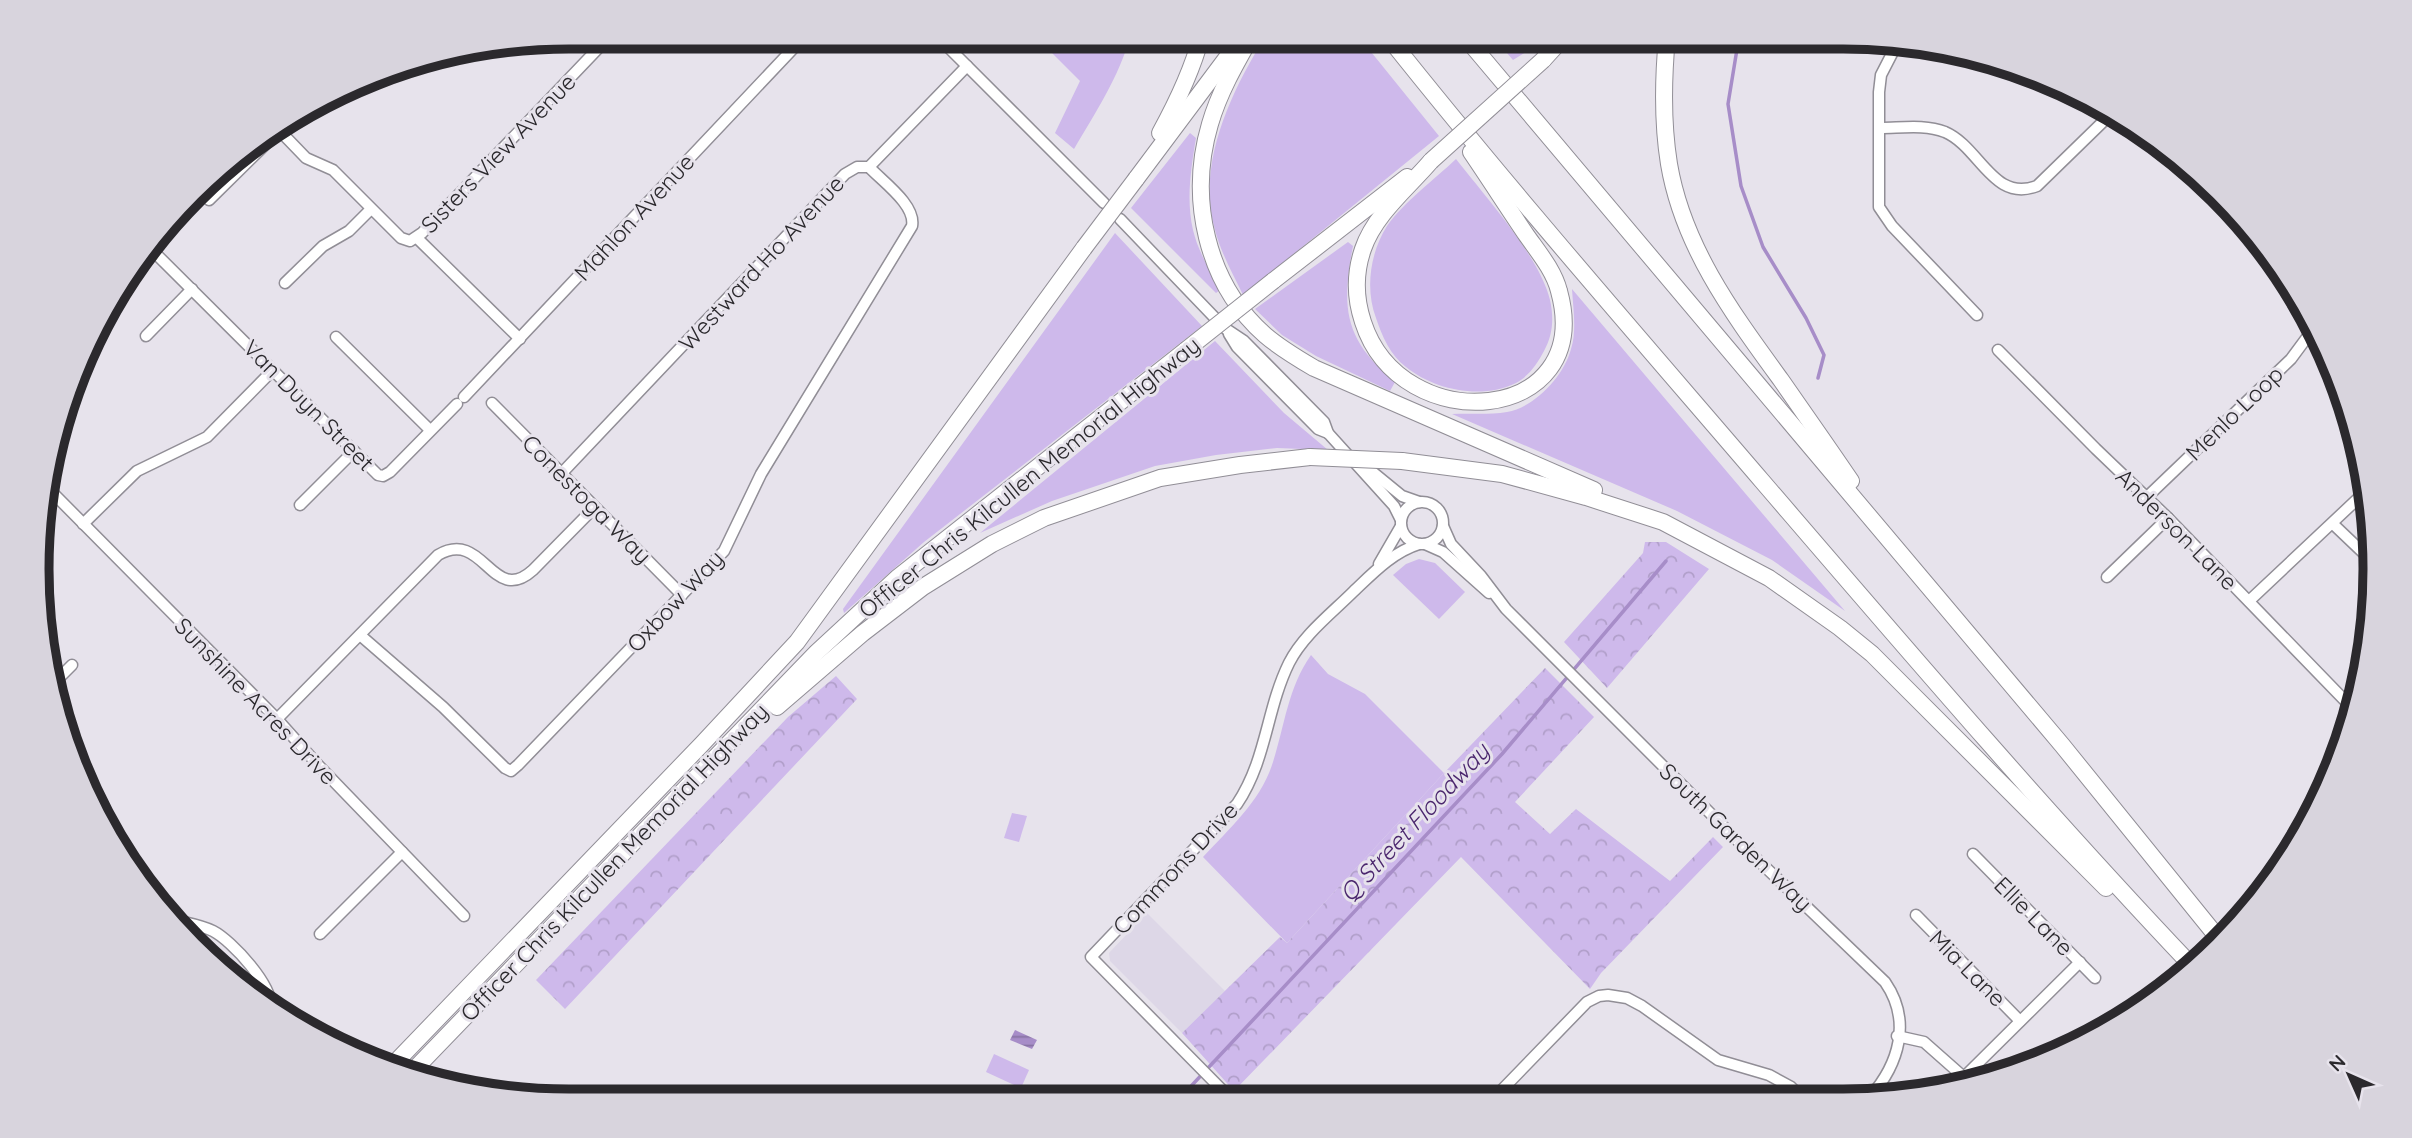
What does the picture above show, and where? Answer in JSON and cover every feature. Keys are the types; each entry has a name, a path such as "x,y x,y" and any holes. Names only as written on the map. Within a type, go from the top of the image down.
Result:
{"highway":[{"path":"1136,179 1175,106 1198,49"},
{"name":"Officer Chris Kilcullen Memorial Highway","path":"398,1060 797,642 1084,248 1234,49"},
{"path":"1245,49 1213,115 1204,147 1200,185 1205,231 1213,257 1230,293 1249,318 1280,347 1325,374 1633,506 1769,578 1872,654 2118,900 2146,917"},
{"path":"1397,49 1627,324 1938,686 2186,960"},
{"path":"1475,49 2062,745 2214,933"},
{"name":"Officer Chris Kilcullen Memorial Highway","path":"418,1066 817,652 897,578 1273,281 1431,161 1552,49"},
{"path":"1666,49 1664,119 1670,166 1683,217 1695,245 1730,309 1812,423 1895,546"},
{"path":"1424,83 1549,268 1559,289 1563,314 1562,342 1558,356 1547,373 1513,396 1471,403 1430,394 1398,375 1385,363 1368,338 1358,300 1357,279 1363,247 1388,207 1431,161"},
{"path":"709,764 863,633 923,587 992,544 1044,518 1160,478 1311,457 1402,461 1502,474 1663,522"}],"street":[{"name":"Sisters View Avenue","path":"416,238 597,49"},
{"name":"Mahlon Avenue","path":"461,401 793,49"},
{"path":"950,49 1104,202"},
{"path":"1893,51 1881,75 1879,92 1879,207 1883,215 1978,315"},
{"name":"Westward Ho Avenue","path":"561,474 845,174 857,167 869,167 967,66"},
{"path":"1880,128 1929,127 1946,132 1959,141 1998,180 2010,188 2024,191 2037,186 2105,120"},
{"path":"283,135 306,158 333,170 404,240 416,238 520,339"},
{"path":"209,200 253,155"},
{"name":"Oxbow Way","path":"360,635 436,700 505,768 511,771 518,765 724,551 761,474 912,226 913,216 908,206 869,167"},
{"path":"285,283 323,246 349,230 371,209"},
{"path":"1120,219 1215,318"},
{"name":"Van Duyn Street","path":"155,253 378,475 387,475 461,401"},
{"path":"146,336 192,289"},
{"name":"South Garden Way","path":"1328,433 1324,422 1244,341 1226,329 1237,347 1318,429 1328,433 1347,452 1394,506 1407,538 1443,552 1500,601 1738,841 1885,982 1899,1009 1898,1036 1891,1068 1878,1088"},
{"name":"Menlo Loop","path":"2147,497 2291,359 2308,336"},
{"path":"336,337 430,430"},
{"name":"Anderson Lane","path":"1997,350 2168,518 2346,701"},
{"path":"83,524 137,471 207,437 273,370"},
{"name":"Conestoga Way","path":"492,403 682,595"},
{"path":"300,505 354,451"},
{"path":"1347,452 1402,496 1419,502"},
{"name":"Sunshine Acres Drive","path":"54,494 277,719 464,916"},
{"path":"2249,601 2359,498"},
{"path":"1401,523 1407,508 1419,502"},
{"name":"South Garden Way","path":"1419,502 1426,502 1437,508 1451,544 1500,601"},
{"path":"277,719 443,552 455,548 465,549 499,576 511,579 523,577 594,508"},
{"path":"2107,578 2168,518"},
{"name":"Commons Drive","path":"1374,572 1401,523"},
{"path":"2333,524 2363,552"},
{"path":"1422,544 1437,538 1443,526"},
{"name":"Commons Drive","path":"1221,1089 1090,957 1237,804 1258,766 1275,702 1289,663 1304,640 1374,572 1400,552 1422,544"},
{"path":"61,676 72,665"},
{"path":"320,934 402,852"},
{"name":"Ellie Lane","path":"1973,854 2095,978"},
{"name":"Mia Lane","path":"1916,915 2020,1021"},
{"path":"188,923 207,928 232,945 269,993"},
{"path":"1972,1072 2080,962"},
{"path":"1503,1089 1587,1002 1599,996 1617,995 1642,1006 1718,1060 1769,1074 1793,1089"},
{"path":"1898,1036 1924,1042 1961,1075"}],"shaded area":[{"path":"1147,913 1225,991 1182,1033 1110,961 1109,953"},
{"path":"1015,1030 1037,1040 1032,1049 1010,1040"}],"green space":[{"path":"1048,49 1126,49 1113,81 1074,149 1055,133 1080,81"},
{"path":"1258,49 1369,49 1439,136 1243,295 1215,230 1210,205 1210,180 1220,129"},
{"path":"1503,49 1531,49 1513,60"},
{"path":"1190,133 1196,138 1190,184 1191,219 1198,246 1220,290 1216,293 1131,208"},
{"path":"1456,159 1523,246 1544,283 1551,307 1552,326 1549,339 1535,365 1516,383 1488,391 1444,387 1406,367 1395,357 1384,338 1371,295 1373,259 1387,226"},
{"path":"1115,233 1202,326 924,542 844,613 843,609"},
{"path":"1348,242 1353,246 1347,288 1350,322 1365,352 1395,382 1390,391 1316,356 1282,335 1255,309"},
{"path":"1572,289 1845,611 1772,560 1677,511 1452,414 1507,412 1528,404 1547,389 1562,370 1573,342"},
{"path":"1215,341 1284,413 1328,450 1277,448 1155,466 1052,501 980,533"},
{"path":"1645,542 1666,542 1709,569 1607,688 1564,642 1643,553"},
{"path":"1419,559 1435,563 1465,592 1439,619 1393,575 1406,564"},
{"path":"1311,655 1328,674 1365,694 1444,773 1287,943 1203,857 1253,802 1268,776 1292,693"},
{"path":"1545,668 1594,717 1515,802 1550,834 1576,809 1670,881 1713,837 1723,847 1601,973 1590,989 1461,857 1236,1089 1232,1089 1182,1033 1280,937 1287,943"},
{"path":"836,676 857,699 565,1009 536,980 788,717"},
{"path":"1012,813 1027,816 1019,842 1004,838"},
{"path":"994,1054 1029,1070 1021,1088 986,1072"}],"waterway":[{"name":"Q Street Floodway","path":"1737,49 1728,104 1741,186 1763,247 1806,318 1824,355 1818,378"},
{"name":"Q Street Floodway","path":"1188,1089 1502,754 1666,561"}]}
